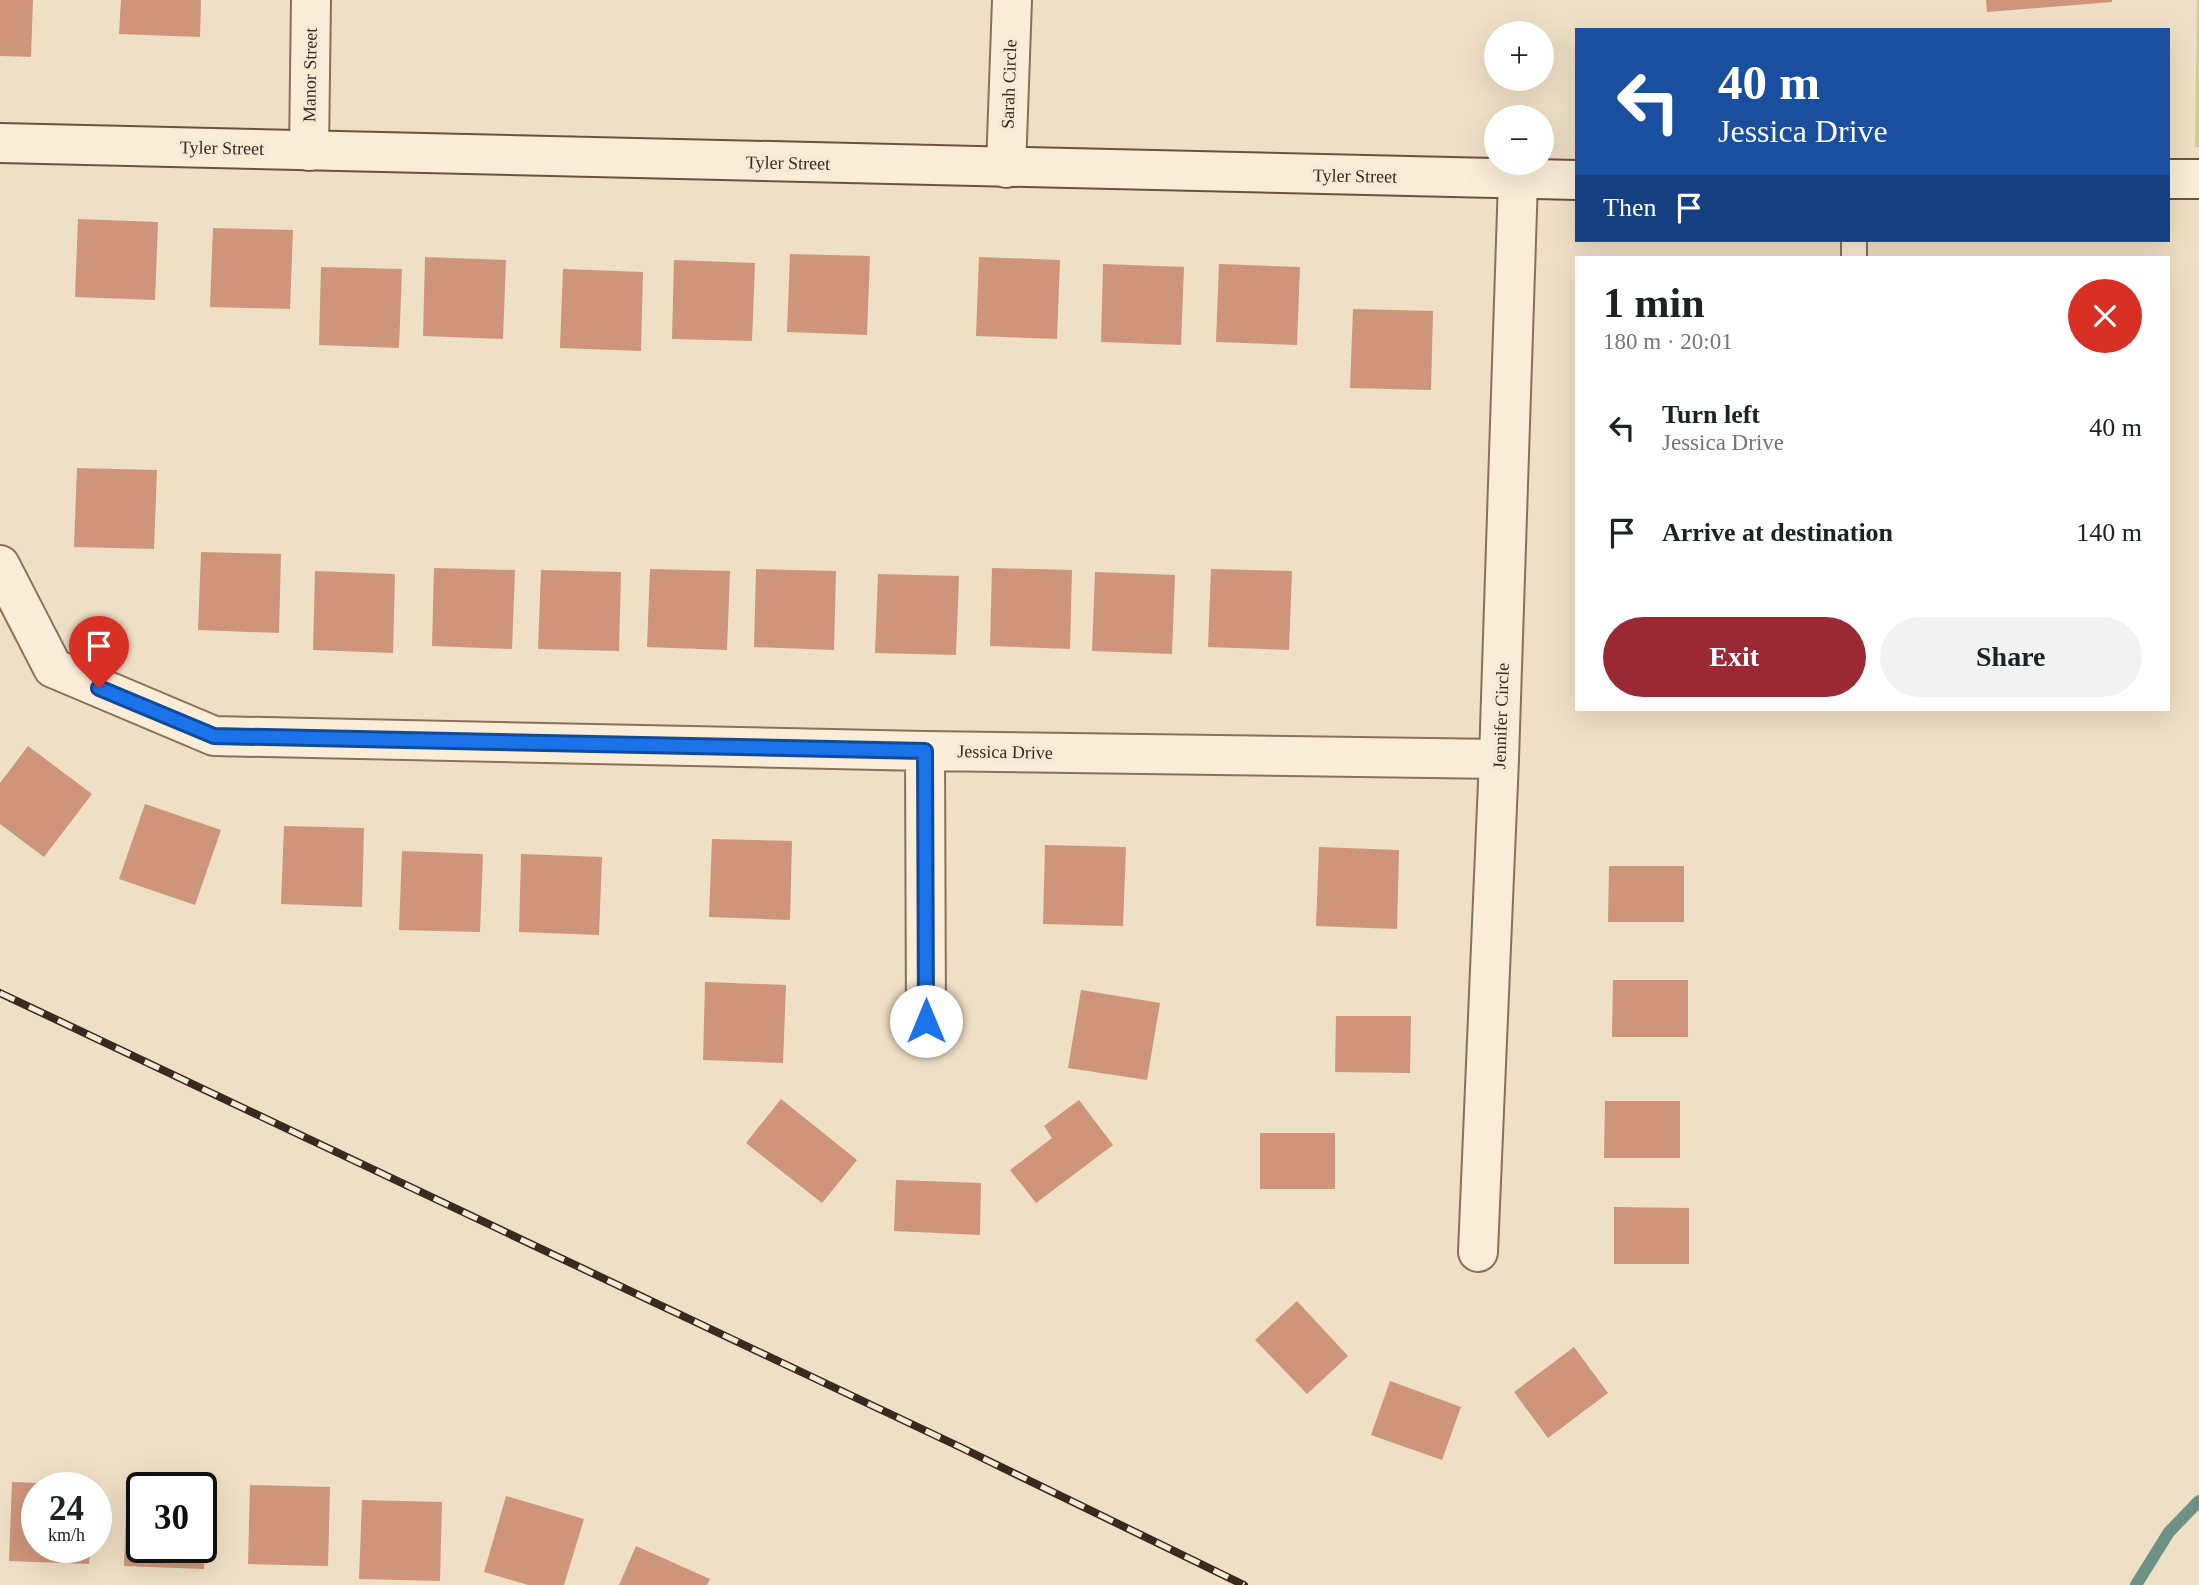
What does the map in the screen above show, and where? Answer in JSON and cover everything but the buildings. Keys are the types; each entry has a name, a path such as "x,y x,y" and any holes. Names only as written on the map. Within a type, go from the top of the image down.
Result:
{"street":[{"name":"Manor Street","path":"309,150 311,0"},
{"name":"Sarah Circle","path":"1006,168 1013,0"},
{"name":"Tyler Street","path":"0,143 1575,180"},
{"path":"2170,179 2199,179"},
{"name":"Jennifer Circle","path":"1478,1252 1499,759 1518,180"},
{"name":"Jessica Drive","path":"0,565 53,668 214,736 925,751 1499,759"},
{"path":"925,751 926,1021"}],"green space":[{"path":"2197,0 2199,147 2195,147"}],"waterway":[{"path":"2136,1585 2169,1532 2199,1501"}],"railway":[{"path":"0,993 960,1447 1244,1585"}],"route":[{"path":"99,688 214,736 925,751 926,1021"}]}
